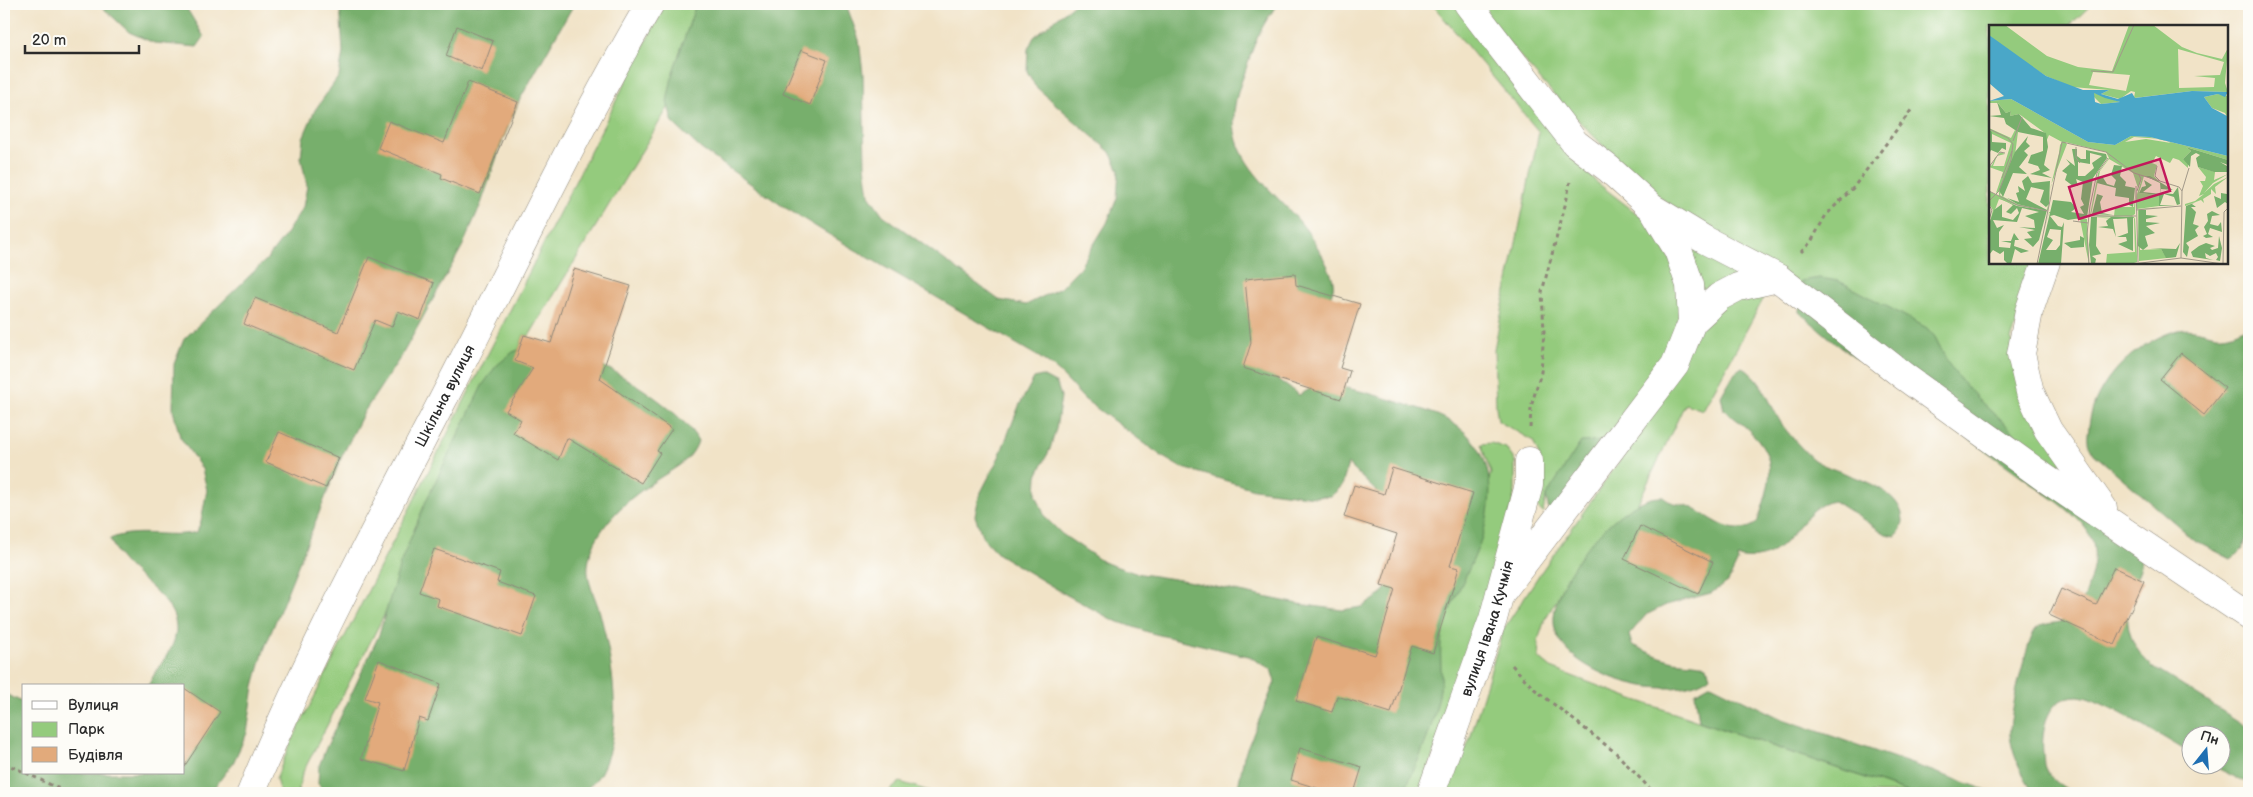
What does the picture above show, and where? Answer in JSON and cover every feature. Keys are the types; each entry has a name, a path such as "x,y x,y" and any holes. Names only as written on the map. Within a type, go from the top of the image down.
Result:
{"street":[{"name":"Шкільна вулиця","path":"251,793 268,751 350,577 451,385 557,174 626,44 650,4"},
{"path":"1468,4 1575,143 1609,169 1652,208 1705,240 1778,278 1832,322 1905,377 2045,478 2249,616"},
{"path":"1500,594 1675,365 1692,322 1690,285 1678,250 1652,208"},
{"path":"2045,264 2029,312 2021,354 2030,392 2048,430 2114,524"},
{"path":"1692,322 1719,297 1738,287 1778,278"},
{"name":"вулиця Івана Кучмія","path":"1431,793 1490,629 1529,485 1529,461"}],"path":[{"path":"1778,278 1811,242 1826,215 1853,188 1912,109"},
{"path":"1529,461 1531,407 1541,372 1544,331 1542,292 1567,198 1575,143"},
{"path":"1490,629 1504,657 1533,688 1616,753 1654,793"},
{"path":"4,763 22,772"},
{"path":"27,774 68,793"}],"green space":[{"path":"99,4 184,4 204,37 197,47 154,43 129,32"},
{"path":"340,4 574,4 519,101 502,142 481,204 462,247 402,355 364,412 341,458 264,650 254,686 247,733 233,763 210,793 87,793 80,790 58,793 4,793 4,693 22,702 22,774 185,774 185,684 149,684 172,646 176,631 174,618 169,606 160,595 119,556 110,539 142,533 186,534 197,532 207,490 202,469 180,437 173,410 174,364 184,339 267,259 303,207 307,186 301,157 303,138 315,110 339,76 343,52"},
{"path":"665,4 725,4 685,80 529,336 524,335 514,364 302,774 298,793 280,793 276,779 288,749"},
{"path":"696,4 846,4 859,40 863,74 865,165 869,195 883,215 999,300 1026,305 1060,288 1080,267 1107,223 1117,198 1119,170 1110,152 1035,86 1027,71 1028,49 1034,37 1074,4 1279,4 1258,36 1241,82 1234,111 1235,133 1247,162 1256,175 1300,222 1314,241 1330,271 1333,289 1323,309 1294,343 1266,371 1299,395 1312,388 1332,386 1356,390 1437,415 1457,426 1472,439 1482,455 1488,471 1490,488 1489,507 1485,525 1480,543 1444,627 1439,697 1421,753 1403,793 1237,793 1244,756 1275,682 1271,669 1248,656 1151,633 1113,620 998,554 983,538 975,516 979,496 999,457 1019,406 1034,378 1042,376 1057,384 1061,397 1056,429 1050,449 1037,476 1036,494 1045,517 1062,534 1103,562 1135,573 1187,581 1298,604 1342,610 1362,607 1381,595 1390,581 1398,534 1378,493 1348,464 1342,486 1331,496 1315,497 1254,489 1180,467 1163,457 1084,399 1057,370 1039,357 823,231 781,205 701,149 673,123 667,102 673,72"},
{"path":"1432,4 1457,4 1547,123 1595,181 1644,219 1678,271 1682,311 1668,354 1605,441 1546,496 1543,513 1533,503 1540,458 1533,441 1498,421 1494,349 1539,132"},
{"path":"1478,4 2092,4 2070,25 1989,25 1989,264 2040,264 2011,339 2075,484 1649,190 1559,100 1497,29"},
{"path":"1676,240 1763,275 1698,310"},
{"path":"1820,278 1838,281 1927,328 1935,337 1948,363 1958,377 1981,402 2100,512 2142,559 2128,603 2128,624 2134,643 2139,652 2154,668 2249,728 2249,784 2229,774 2230,724 2180,724 2180,747 2117,711 2088,698 2078,696 2068,697 2053,708 2048,716 2043,734 2044,765 2047,772 2058,783 2073,793 2036,793 2031,788 2018,763 2010,735 2019,680 2032,636 2036,629 2044,625 2069,619 2081,605 2088,587 2094,560 2092,539 2080,521 2059,503 1838,345 1799,312 1801,281"},
{"path":"1766,294 1703,410 1685,404 1635,507 1612,523 1562,587 1545,619 1538,641 1539,658 1551,668 1630,698 1910,793 1446,793 1469,742 1503,630 1539,575 1625,453 1704,321 1728,300"},
{"path":"2249,325 2249,530 2243,549 2231,559 2196,541 2094,454 2089,444 2088,435 2092,409 2099,394 2119,367 2145,345 2175,331 2191,330 2226,335"},
{"path":"527,347 588,360 616,373 665,405 691,430 698,441 695,449 685,461 642,490 611,518 596,540 591,552 588,577 600,613 609,652 614,694 612,736 608,756 600,774 582,793 327,793 318,784 319,766 379,635 400,564 426,501 482,386 496,366 513,352"},
{"path":"1742,367 1761,385 1783,426 1814,460 1866,482 1891,497 1900,507 1903,520 1901,529 1895,536 1886,534 1834,501 1821,505 1810,513 1781,546 1770,554 1755,558 1737,557 1738,561 1728,582 1711,593 1666,605 1646,615 1629,635 1632,645 1653,654 1678,662 1707,666 1710,676 1693,685 1672,688 1648,687 1600,672 1579,660 1564,646 1555,629 1555,611 1561,590 1573,568 1607,526 1626,510 1646,500 1663,497 1671,502 1688,506 1732,528 1746,528 1757,523 1768,485 1770,470 1768,458 1763,446 1754,435 1724,410 1721,396 1735,372"},
{"path":"1605,441 1550,517 1546,496 1581,442"},
{"path":"1491,443 1506,448 1515,461 1515,491 1497,569 1420,793 1383,793 1427,677 1491,473 1481,444"},
{"path":"1711,684 1780,718 1995,793 1910,793 1699,721 1695,693"},
{"path":"900,782 935,793 887,793"}],"building":[{"path":"457,26 493,41 482,71 446,56"},
{"path":"801,50 827,60 810,105 783,94"},
{"path":"468,82 518,102 480,194 441,178 442,174 378,148 389,121 444,143"},
{"path":"369,257 434,283 420,320 398,311 392,327 375,320 354,370 244,324 255,298 338,332"},
{"path":"574,269 631,286 600,379 672,429 657,451 660,453 641,483 567,438 558,460 513,433 521,420 506,411 533,368 515,361 524,335 551,343"},
{"path":"1295,274 1296,285 1360,304 1340,368 1350,371 1341,399 1243,368 1251,343 1245,279"},
{"path":"2181,353 2225,388 2204,415 2160,379"},
{"path":"279,432 339,458 326,488 266,462"},
{"path":"1392,468 1473,493 1450,566 1459,568 1433,653 1412,646 1391,713 1337,696 1332,712 1296,701 1316,637 1375,655 1395,589 1381,585 1397,534 1344,517 1354,485 1384,494"},
{"path":"1640,526 1713,562 1698,594 1624,559"},
{"path":"434,549 500,572 497,582 536,596 522,636 437,606 439,599 419,592"},
{"path":"2114,567 2144,581 2115,645 2049,615 2061,589 2096,605"},
{"path":"379,660 441,684 428,721 419,718 404,771 361,759 378,702 365,698"},
{"path":"185,689 220,712 185,765"},
{"path":"1300,748 1362,767 1354,793 1333,793 1291,780"}]}
